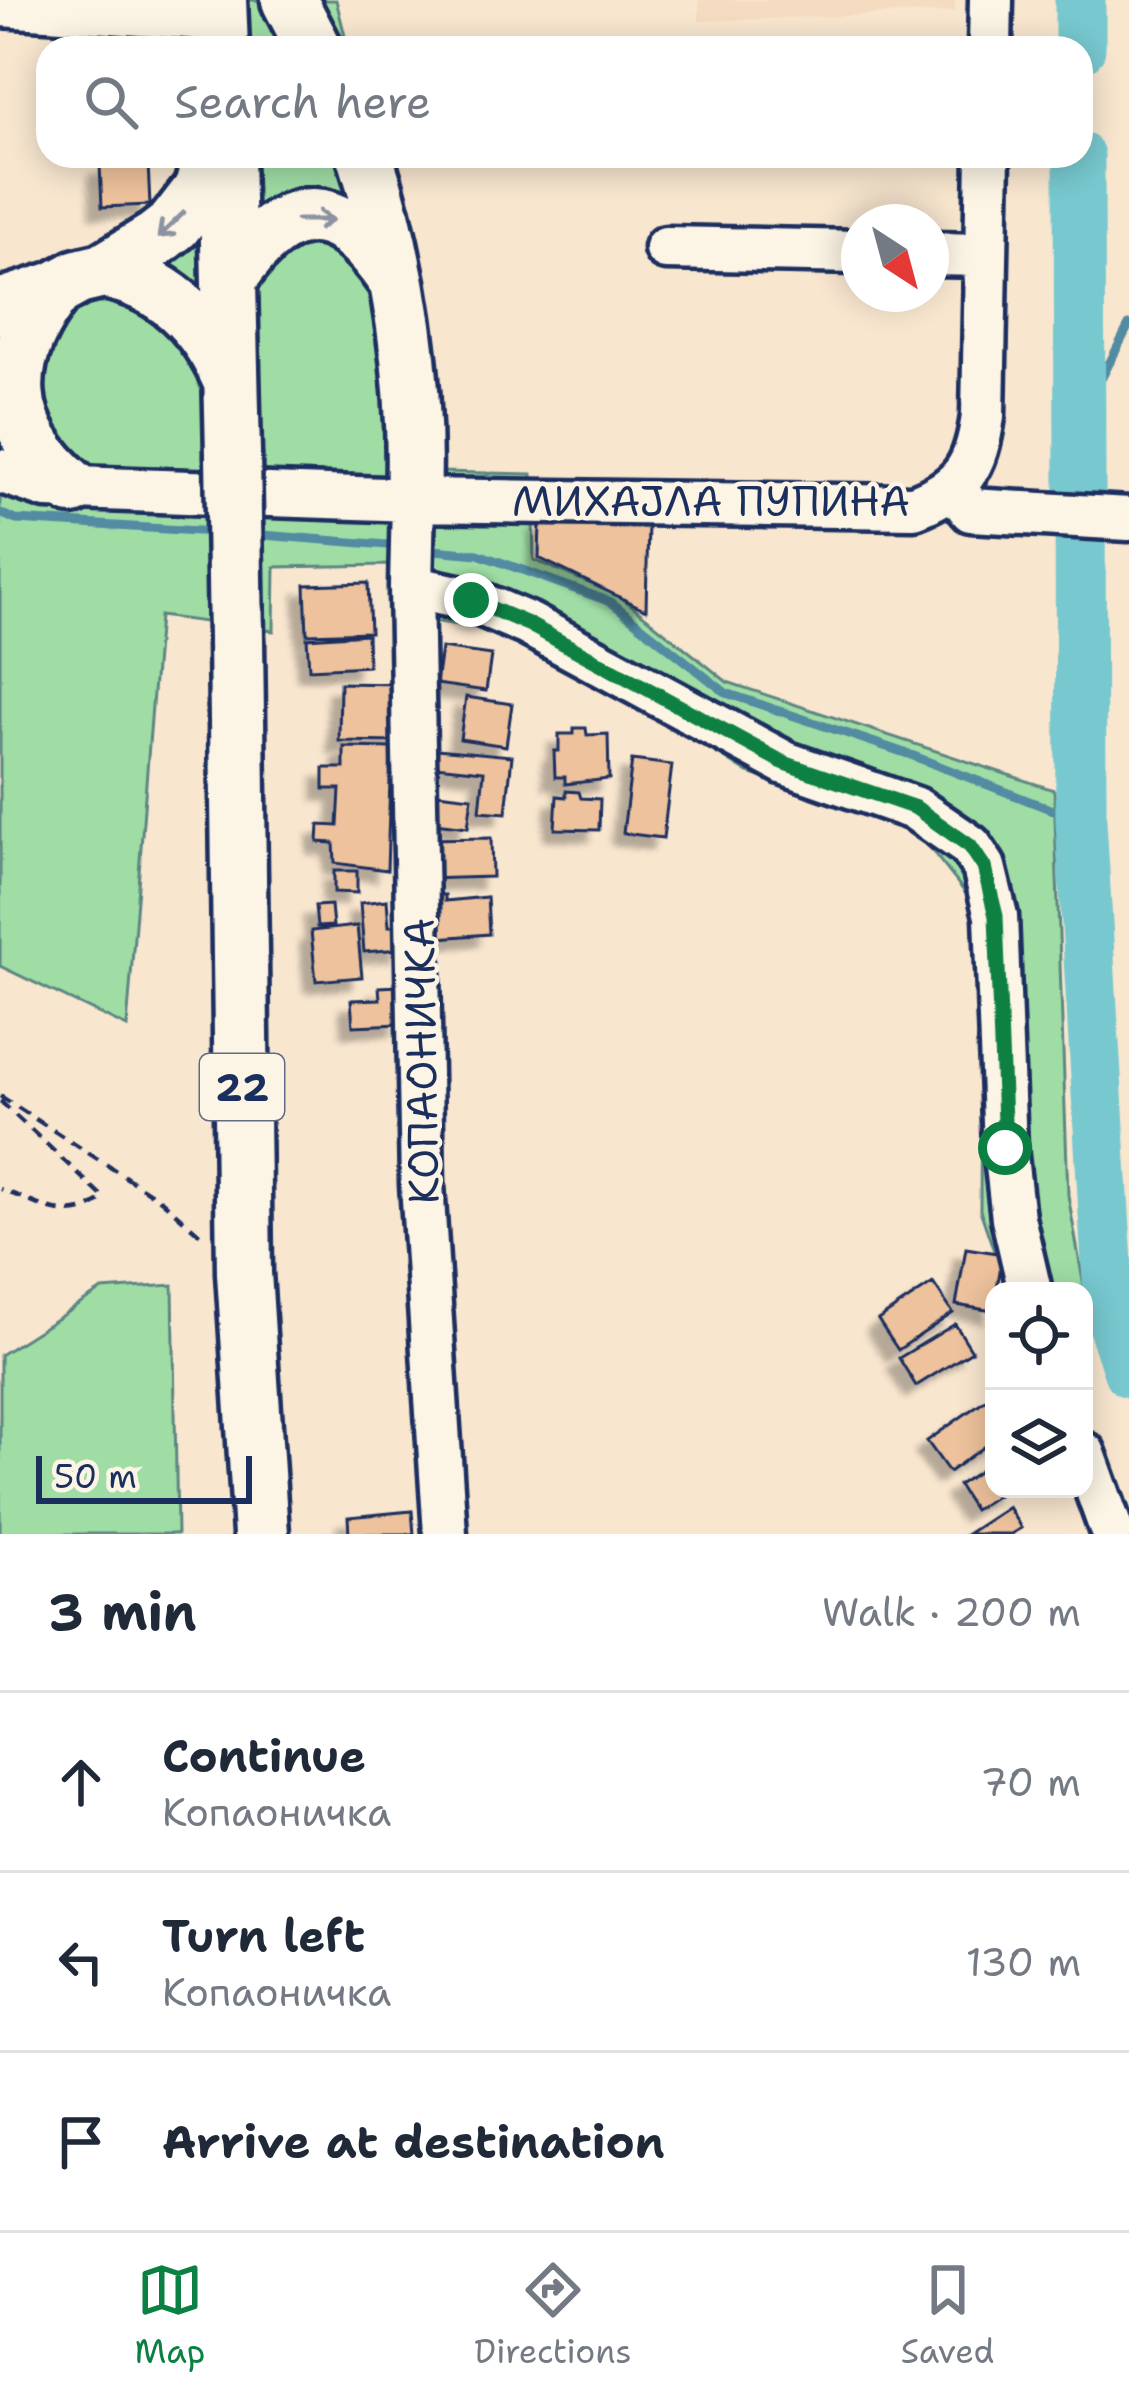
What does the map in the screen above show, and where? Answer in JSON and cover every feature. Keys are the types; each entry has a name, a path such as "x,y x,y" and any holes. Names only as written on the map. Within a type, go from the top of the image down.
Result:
{"main road":[{"path":"289,0 308,36"},
{"path":"73,488 43,462 23,435 10,387 14,354 26,326 80,280 174,224 201,190 207,168"},
{"name":"22","path":"227,168 232,275 244,1273 261,1534"},
{"path":"368,168 395,279 415,435 411,545"},
{"path":"232,275 267,233 291,220 323,217 363,236 395,279"},
{"path":"0,308 80,280 137,280 182,307 219,354 232,386"}],"street":[{"path":"991,0 991,36"},
{"path":"0,4 220,22"},
{"name":"МИХАЈЛА ПУПИНА","path":"411,545 914,507 954,488 971,466 983,416 988,168"},
{"path":"666,248 841,252"},
{"path":"949,254 986,255"},
{"path":"0,471 34,484 411,545 471,600 528,624 784,763 916,808 970,846 984,867 996,916 1005,1148 1013,1218 1028,1282"},
{"path":"954,488 971,510 1129,519"},
{"name":"КОПАОНИЧКА","path":"411,545 422,1184 445,1534"},
{"path":"1093,1479 1111,1529"}],"path":[{"path":"0,1098 161,1200 244,1273"},
{"path":"0,1098 104,1198 88,1211 68,1215 0,1189"}],"shaded area":[{"path":"699,0 955,0 955,12 699,21"}],"green space":[{"path":"206,0 336,0 345,36 206,36"},
{"path":"195,168 378,168 439,472 532,474 534,560 620,596 727,682 1054,790 1068,1195 1083,1282 1005,1282 980,1210 982,914 915,829 748,773 599,678 499,631 391,615 391,565 275,567 274,631 159,616 127,1027 0,966 0,288 131,236"},
{"path":"173,1285 177,1534 0,1534 0,1355 102,1290"}],"building":[{"path":"74,20 124,30 124,36 75,36"},
{"path":"100,168 148,168 150,205 102,207"},
{"path":"540,521 648,523 646,610 539,558"},
{"path":"368,583 370,632 307,634 305,585"},
{"path":"367,634 368,666 309,669 307,638"},
{"path":"441,648 491,655 486,691 436,684"},
{"path":"340,683 400,684 399,742 339,741"},
{"path":"466,697 512,704 506,746 460,739"},
{"path":"574,728 586,728 587,735 608,734 609,779 565,784 565,777 555,777 559,734 574,734"},
{"path":"344,747 391,748 387,870 335,863 334,843 318,842 319,825 338,826 340,789 324,789 324,768 344,768"},
{"path":"437,749 512,756 506,813 480,811 484,771 435,766"},
{"path":"632,760 672,765 663,838 623,833"},
{"path":"566,791 600,799 599,830 555,829 557,796 566,797"},
{"path":"429,792 472,797 468,827 426,822"},
{"path":"491,838 492,877 424,879 423,839"},
{"path":"334,871 357,871 357,893 334,892"},
{"path":"434,895 445,895 445,901 487,897 489,934 425,939"},
{"path":"387,900 389,926 400,926 401,949 364,952 360,903"},
{"path":"331,905 333,926 317,927 315,906"},
{"path":"357,926 362,977 316,981 311,931"},
{"path":"399,986 401,1024 353,1026 351,1000 380,999 379,987"},
{"path":"966,1248 1003,1254 998,1282 985,1282 985,1310 956,1305"},
{"path":"933,1283 953,1313 898,1350 878,1320"},
{"path":"955,1324 972,1351 916,1386 899,1358"},
{"path":"985,1400 985,1446 949,1472 927,1441"},
{"path":"985,1468 985,1498 993,1498 974,1510 958,1485"},
{"path":"1008,1507 1021,1528 1011,1534 967,1534"},
{"path":"412,1511 414,1534 349,1534 348,1517"}],"waterway":[{"path":"1080,0 1080,36"},
{"path":"1079,168 1081,821 1110,1315 1129,1372"},
{"path":"1078,424 1129,325"},
{"path":"0,513 16,520 215,532"},
{"path":"250,534 400,546"},
{"path":"423,549 478,554 611,602 726,693 911,755 1081,821"}],"route":[{"path":"471,600 528,624 784,763 916,808 960,835 984,867 996,916 1005,1148"}]}
